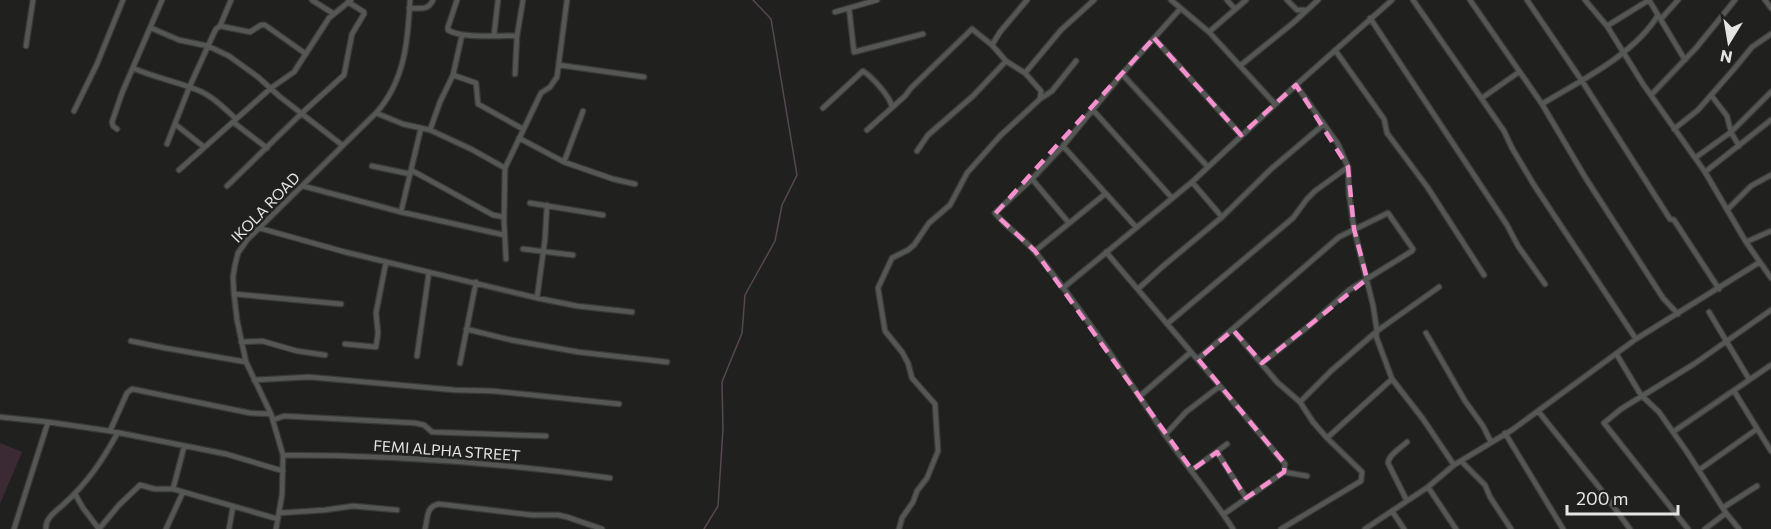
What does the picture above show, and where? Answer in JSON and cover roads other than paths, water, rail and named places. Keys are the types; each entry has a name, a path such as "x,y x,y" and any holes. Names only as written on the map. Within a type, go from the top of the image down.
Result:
{"street":[{"path":"26,46 33,0"},
{"path":"74,111 97,64 123,0"},
{"path":"117,129 112,122 162,0"},
{"path":"167,144 189,88 231,0"},
{"path":"312,0 334,14"},
{"name":"IKOLA ROAD","path":"276,529 283,455 271,414 246,362 241,342 233,277 238,253 247,240 376,113 392,90 403,62 408,38 410,0"},
{"path":"410,8 425,9 433,0"},
{"path":"457,0 448,30 462,35 517,36"},
{"path":"494,35 498,0"},
{"path":"515,74 517,36 523,0"},
{"path":"506,259 505,168 541,93 554,82 559,65 567,0"},
{"path":"835,12 877,0"},
{"path":"992,45 1006,24 1027,0"},
{"path":"1025,73 1061,30 1094,0"},
{"path":"1171,0 1209,32 1275,104"},
{"path":"1227,0 1235,9"},
{"path":"1209,32 1246,0"},
{"path":"1287,0 1297,10 1299,18"},
{"path":"1241,65 1318,0"},
{"path":"1063,288 1192,182 1275,104 1392,0"},
{"path":"1413,0 1504,131 1534,185 1636,339"},
{"path":"1470,0 1542,104 1608,214 1663,298 1678,314"},
{"path":"1527,0 1719,289"},
{"path":"1585,0 1607,26 1643,84 1705,172 1746,242 1771,278"},
{"path":"1607,26 1649,0 1685,60"},
{"path":"1542,104 1582,81 1623,53 1678,0"},
{"path":"1652,94 1685,60 1735,0"},
{"path":"1765,0 1771,8"},
{"path":"179,170 271,88 294,72 323,26 350,1 364,14 352,33 344,75 227,186"},
{"path":"849,8 854,52 923,34"},
{"path":"1180,9 1122,74 1063,146 995,213 1035,251 1063,288 1233,529"},
{"path":"1297,10 1306,10"},
{"path":"1370,18 1545,284"},
{"path":"220,26 250,32 261,25 265,26 306,54"},
{"path":"151,28 179,40 208,46 229,56 258,76 342,145"},
{"path":"867,130 972,29 992,45 1006,61 1025,73 1041,91 1040,99"},
{"path":"1674,129 1698,110 1748,51 1771,34"},
{"path":"430,130 453,75 462,35"},
{"path":"1154,38 1241,135"},
{"path":"1335,50 1384,119 1387,133 1428,188 1484,275"},
{"path":"916,151 928,135 973,96 1006,61"},
{"path":"899,529 902,518 910,508 937,457 936,410 933,400 912,378 902,352 885,331 878,288 892,258 914,245 929,223 950,205 966,173 1000,136 1052,90 1076,61"},
{"path":"559,65 644,77"},
{"path":"133,68 202,92 215,100 267,147"},
{"path":"824,108 863,71 887,96 892,107"},
{"path":"1482,98 1519,72"},
{"path":"1122,74 1208,167"},
{"path":"453,75 476,83 477,104 523,129"},
{"path":"1296,85 1338,144 1348,168 1354,229 1377,331 1376,336 1392,379 1454,465"},
{"path":"1695,158 1731,132 1771,92"},
{"path":"1711,95 1727,116 1731,132 1739,146"},
{"path":"1093,110 1172,198"},
{"path":"564,162 584,111"},
{"path":"376,113 396,122 430,130 505,168"},
{"path":"1705,172 1771,120"},
{"path":"175,124 204,147"},
{"path":"1138,289 1222,218 1271,169 1323,125"},
{"path":"401,212 421,128"},
{"path":"519,138 564,162 635,184"},
{"path":"1063,146 1136,226"},
{"path":"372,166 411,172 493,215 504,217"},
{"path":"1167,324 1293,218 1316,191 1348,168"},
{"path":"1727,210 1751,186 1771,175"},
{"path":"1032,179 1069,223"},
{"path":"1192,182 1222,218"},
{"path":"302,186 401,212 504,235"},
{"path":"1035,251 1105,194"},
{"path":"530,203 603,215"},
{"path":"537,298 547,205"},
{"path":"1197,360 1339,237 1389,213 1413,249 1398,261 1349,290 1262,363"},
{"path":"259,228 386,262 537,298 578,306 632,312"},
{"path":"1746,242 1771,231"},
{"path":"523,249 573,255"},
{"path":"1106,252 1285,465 1284,472"},
{"path":"345,344 376,347 378,333 376,313 386,262"},
{"path":"1365,529 1428,487 1454,465 1462,462 1538,411 1636,339 1760,262"},
{"path":"417,356 429,272"},
{"path":"460,363 476,282"},
{"path":"1300,402 1377,331 1439,287"},
{"path":"234,294 341,304"},
{"path":"1688,529 1604,423 1641,395 1694,364 1771,310"},
{"path":"1709,312 1749,379"},
{"path":"466,329 578,352 667,362"},
{"path":"1233,330 1277,382 1300,402 1327,438 1362,472 1361,481 1281,529"},
{"path":"1426,333 1491,442"},
{"path":"131,341 246,362"},
{"path":"241,342 262,341 297,351 325,355"},
{"path":"1139,394 1191,352"},
{"path":"1617,355 1641,395 1659,412 1739,529"},
{"path":"1673,432 1771,365"},
{"path":"254,380 309,377 455,390 493,391 620,404"},
{"path":"1327,438 1392,379"},
{"path":"1165,435 1186,412 1220,386"},
{"path":"110,432 127,393 132,389 250,413 271,414"},
{"path":"1734,391 1771,451"},
{"path":"1538,411 1630,529"},
{"path":"273,420 284,416 403,422 423,425 432,432 546,436"},
{"path":"0,417 110,432 226,454 283,471"},
{"path":"14,529 48,422"},
{"path":"1699,470 1757,429"},
{"path":"1505,433 1563,529"},
{"path":"46,529 47,520 75,494 101,462 117,434"},
{"path":"1407,442 1392,454 1388,463 1407,501"},
{"path":"1192,470 1227,444"},
{"path":"173,489 184,447"},
{"path":"1217,452 1246,498"},
{"name":"FEMI ALPHA STREET","path":"283,455 418,459 530,467 610,478"},
{"path":"1462,462 1485,485 1490,497 1511,529"},
{"path":"1224,514 1284,472 1307,476"},
{"path":"75,494 99,529 142,485 155,489 173,489 279,516 353,506 397,510"},
{"path":"1705,529 1725,510 1757,486"},
{"path":"1428,487 1456,529"},
{"path":"166,529 183,492"},
{"path":"425,529 430,507 439,504 567,517 602,529"},
{"path":"229,529 233,506"},
{"path":"1392,511 1404,529"}],"waterway":[{"path":"704,529 718,506 723,429 722,382 742,333 745,295 775,241 782,205 797,175 771,19 753,0"}]}
